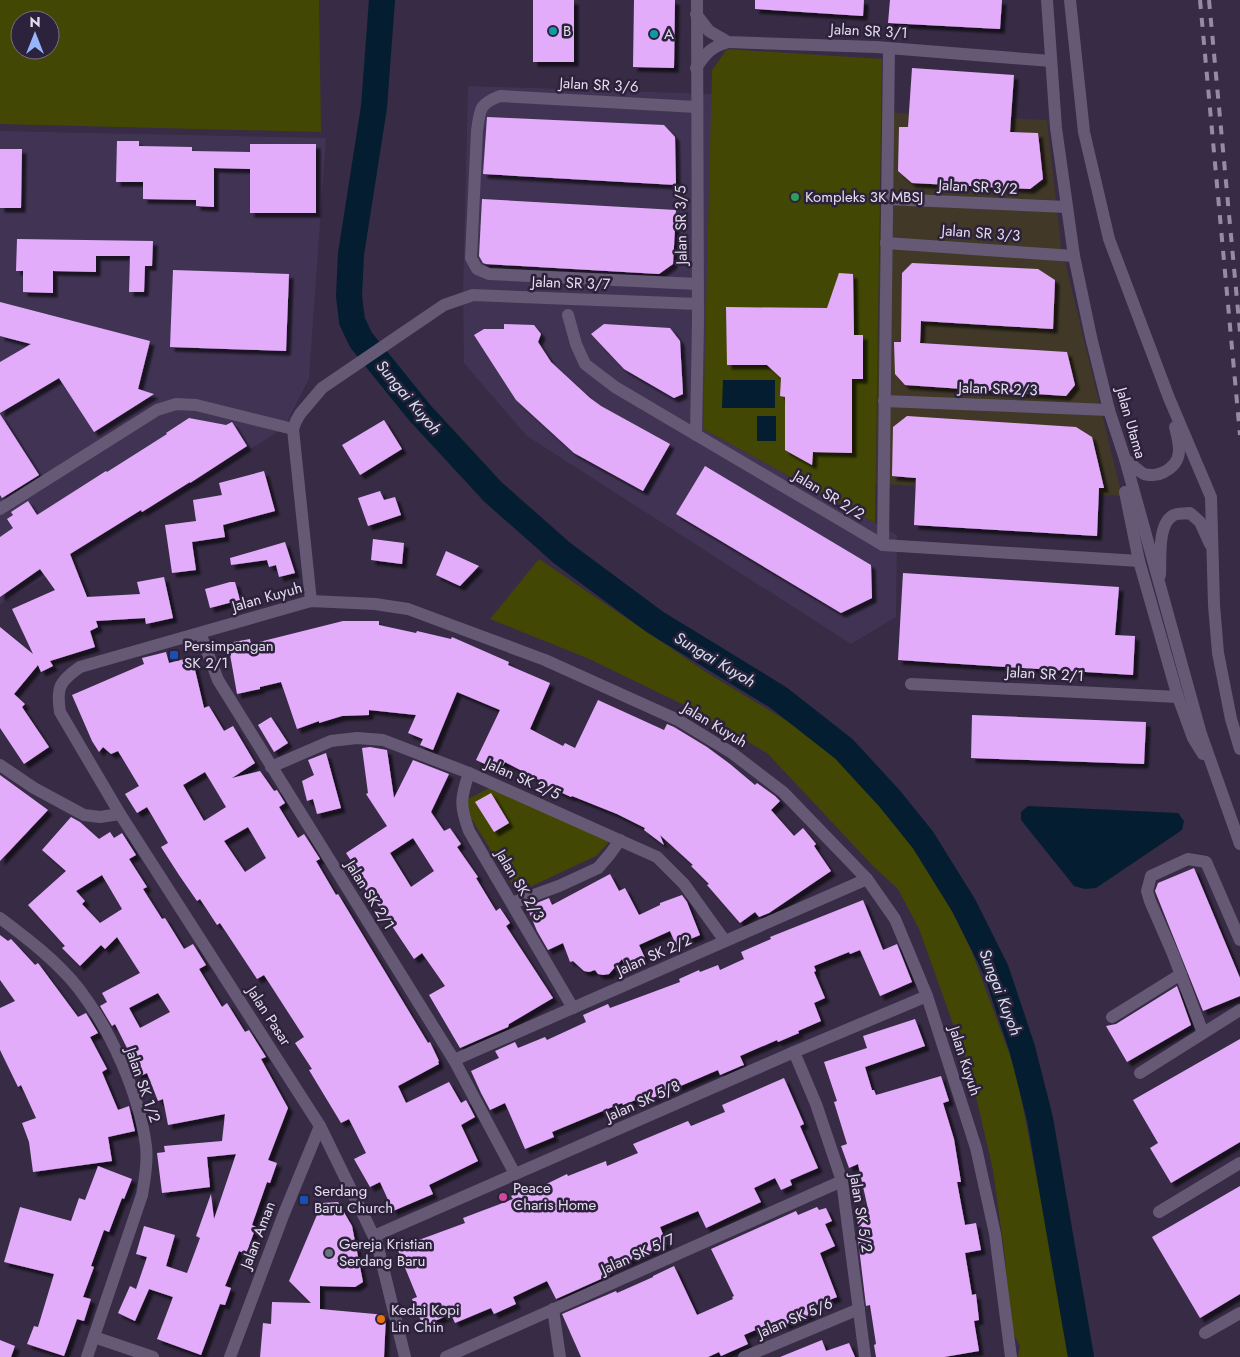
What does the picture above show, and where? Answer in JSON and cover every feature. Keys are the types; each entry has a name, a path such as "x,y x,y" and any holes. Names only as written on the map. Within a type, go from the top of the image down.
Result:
{"street":[{"name":"Jalan SR 3/5","path":"696,435 698,304 697,0"},
{"name":"Jalan Utama","path":"1047,0 1056,128 1074,256 1091,337 1109,410 1125,459 1198,722 1240,844"},
{"path":"1070,0 1084,132 1109,240 1169,398 1211,497 1218,653 1231,719 1240,749"},
{"path":"696,14 709,31 728,42"},
{"path":"696,68 715,46 728,42"},
{"name":"Jalan SR 3/1","path":"728,42 889,48 1051,61"},
{"path":"882,545 889,48"},
{"name":"Jalan SR 3/6","path":"696,106 500,96 484,104 480,110 477,131 472,258 477,269 489,274 698,284"},
{"name":"Jalan SR 3/2","path":"887,199 1067,207"},
{"name":"Jalan SR 3/3","path":"886,243 1074,256"},
{"name":"Jalan SR 3/7","path":"293,430 300,414 322,388 444,305 473,295 698,304"},
{"name":"Jalan SR 2/2","path":"568,315 576,344 585,364 616,387 882,545 1140,561"},
{"path":"1125,459 1144,474 1159,475 1173,467 1179,456 1179,443 1169,398"},
{"name":"Jalan SR 2/3","path":"884,401 1109,410"},
{"path":"0,509 157,410 176,404 196,406 293,430 311,601"},
{"path":"1125,459 1125,490 1140,561 1178,697 1193,738 1214,770"},
{"path":"1160,587 1162,535 1166,521 1174,515 1190,513 1200,522 1212,548"},
{"name":"Jalan Kuyuh","path":"60,712 58,702 59,690 65,677 80,667 311,601 376,604 408,609 545,660 678,720 732,753 783,792 866,879 895,919 927,996 976,1148 995,1234 1011,1357"},
{"name":"Jalan SK 2/1","path":"200,633 218,680 454,1060 515,1174"},
{"name":"Jalan SR 2/1","path":"911,684 1178,697"},
{"name":"Jalan Pasar","path":"60,712 120,814 320,1126 374,1236 405,1357"},
{"name":"Jalan SK 2/5","path":"271,767 331,741 357,738 383,740 469,773 657,857 684,884 725,941"},
{"path":"0,766 34,788 84,815 120,814"},
{"name":"Jalan SK 2/3","path":"469,773 462,792 462,811 469,832 573,1008"},
{"path":"512,904 559,886 598,868 620,840"},
{"path":"1203,1033 1181,974 1150,901 1147,891 1150,876 1188,859 1206,862 1240,940"},
{"name":"Jalan SK 2/2","path":"454,1060 866,879"},
{"name":"Jalan SK 1/2","path":"0,918 44,952 79,989 102,1026 123,1066 139,1114 146,1147 146,1171 142,1195 87,1357"},
{"path":"1112,1017 1181,974"},
{"name":"Jalan SK 5/8","path":"374,1236 794,1052 927,996"},
{"path":"1140,1073 1240,1010"},
{"name":"Jalan SK 5/2","path":"794,1052 816,1104 842,1181 866,1357"},
{"name":"Jalan Aman","path":"230,1357 283,1216 320,1126"},
{"path":"1159,1212 1240,1162"},
{"name":"Jalan SK 5/7","path":"446,1357 842,1181"},
{"path":"553,1309 560,1357"},
{"name":"Jalan SK 5/6","path":"744,1357 859,1309"},
{"path":"1205,1333 1240,1312"},
{"path":"94,1337 154,1357"}],"shaded area":[{"path":"468,86 712,94 703,429 897,535 896,617 851,644 527,436 464,363 463,293"},
{"path":"882,112 1047,120 1061,245 1122,496 876,484"},
{"path":"0,131 326,138 309,378 284,428 0,605"}],"green space":[{"path":"0,0 319,0 321,132 0,124"},
{"name":"Kompleks 3K MBSJ","path":"727,49 882,59 875,523 703,429 712,70"},
{"path":"539,559 709,674 797,727 854,772 926,857 972,952 1016,1072 1072,1357 1018,1357 1020,1346 1011,1329 1005,1258 993,1170 970,1071 919,929 898,889 875,868 767,753 678,702 587,658 490,619"},
{"path":"491,787 609,842 596,856 517,893 468,813 468,799"}],"water":[{"path":"723,380 775,380 775,408 722,408"},
{"path":"757,416 776,416 776,441 757,441"},
{"path":"1028,806 1178,813 1184,821 1182,830 1096,888 1085,889 1074,886 1021,820 1021,812"}],"building":[{"name":"B","path":"533,0 574,0 574,62 533,62"},
{"name":"A","path":"634,0 675,0 674,68 633,67"},
{"path":"755,0 864,0 863,16 755,9"},
{"path":"890,0 1002,0 1000,29 888,23"},
{"path":"912,68 1014,75 1010,132 1038,133 1043,179 1030,189 912,183 898,171 899,127 908,127"},
{"path":"487,117 664,125 675,137 676,185 483,174"},
{"path":"117,141 139,141 139,146 192,147 192,151 250,152 250,144 316,144 316,213 250,213 250,169 214,168 214,207 196,206 196,200 143,199 143,182 116,182"},
{"path":"0,149 22,149 21,208 0,208"},
{"path":"482,199 676,210 673,264 659,274 483,263 479,256"},
{"path":"17,239 153,241 152,266 145,266 144,292 129,292 130,256 96,256 96,272 53,271 53,293 23,292 23,271 16,271"},
{"path":"912,263 1038,269 1055,280 1053,329 921,321 920,343 1067,352 1075,385 1066,396 905,385 895,374 894,342 901,342 902,273"},
{"path":"173,270 289,274 286,351 170,347"},
{"path":"839,273 853,274 854,335 863,335 863,379 852,379 852,453 813,452 812,465 785,450 785,397 780,396 781,378 767,365 727,365 726,307 827,308"},
{"path":"0,302 150,341 138,389 154,394 94,432 59,378 0,413 0,362 31,344 0,336"},
{"path":"504,324 534,325 541,334 538,342 551,362 590,398 670,444 643,491 574,453 516,400 474,335 484,329 504,329"},
{"path":"604,324 670,328 680,341 683,394 674,398 624,369 591,334"},
{"path":"0,414 39,475 2,498 0,495"},
{"path":"907,416 1076,427 1092,437 1104,488 1099,488 1097,536 914,525 916,478 892,476 893,427"},
{"path":"189,418 226,425 232,422 247,446 190,483 142,512 141,510 70,554 87,597 140,594 137,582 164,577 173,618 146,624 145,618 96,621 98,627 90,631 95,647 50,661 53,666 41,672 38,665 14,694 25,704 22,707 49,747 24,764 0,728 0,627 33,654 12,609 55,590 40,569 0,597 0,537 13,528 7,519 13,515 11,512 28,501 37,515 167,434"},
{"path":"384,420 402,449 360,475 342,445"},
{"path":"705,466 871,565 872,598 841,613 676,514"},
{"path":"264,471 275,511 223,525 225,537 192,542 196,570 172,573 165,525 196,521 193,500 222,495 219,483"},
{"path":"380,491 384,500 395,497 401,515 368,526 358,498"},
{"path":"373,539 404,543 402,564 371,560"},
{"path":"285,542 295,573 279,577 276,565 269,567 267,560 231,565 230,558"},
{"path":"446,551 479,566 460,586 436,575"},
{"path":"903,573 1119,587 1115,635 1135,636 1133,675 898,660"},
{"path":"235,582 240,600 210,608 205,589"},
{"path":"343,621 379,621 379,625 451,639 452,637 509,662 508,665 550,683 530,729 563,746 565,743 575,748 598,700 664,730 667,724 674,727 707,747 755,785 757,783 775,796 780,801 771,810 794,836 803,828 816,844 814,846 831,871 769,913 759,917 755,912 740,923 707,885 709,884 691,866 693,865 660,835 664,845 644,830 645,828 617,814 545,785 545,783 505,762 500,771 476,760 500,710 457,692 433,750 420,745 423,739 408,733 416,715 369,710 369,715 342,716 319,723 319,721 297,729 281,682 237,694 228,643 250,639 251,644"},
{"path":"166,652 169,663 192,657 204,708 209,706 224,731 233,726 255,763 232,778 260,771 274,791 277,790 285,803 279,807 298,838 304,834 320,859 316,861 336,895 338,894 428,1043 430,1042 439,1064 398,1086 406,1103 449,1082 461,1103 466,1100 475,1117 461,1125 478,1161 429,1185 433,1194 393,1211 380,1182 370,1187 354,1159 366,1153 349,1119 341,1123 309,1070 312,1069 295,1043 304,1037 264,975 257,979 220,923 217,925 200,899 197,901 179,875 161,847 168,843 147,807 137,813 125,794 139,786 118,751 111,754 103,747 99,752 92,741 72,695 144,664 142,658","holes":["205,772 226,807 204,821 183,785","248,827 266,858 245,872 224,841"]},
{"path":"972,715 1146,722 1144,764 971,758"},
{"path":"271,717 288,743 274,752 258,725"},
{"path":"370,747 387,750 394,798 413,760 449,774 431,812 444,831 450,828 461,844 457,847 478,877 476,878 496,911 500,908 510,923 506,926 553,998 509,1024 508,1027 460,1048 429,995 445,986 422,953 414,959 374,899 372,901 360,880 363,879 346,853 387,826 366,794 368,793 362,748","holes":["413,838 434,871 411,887 390,853"]},
{"path":"326,753 341,808 317,814 313,799 307,801 302,781 314,775 308,760"},
{"path":"0,775 48,810 0,861"},
{"path":"491,793 509,823 494,832 475,802"},
{"path":"71,817 80,822 99,839 110,832 114,838 122,833 136,855 129,859 147,887 143,889 162,919 165,918 184,949 193,944 206,965 199,969 222,1007 227,1003 245,1032 249,1030 266,1057 261,1059 288,1108 268,1160 277,1163 270,1183 267,1182 252,1225 256,1227 246,1254 239,1251 225,1286 231,1288 225,1305 220,1304 201,1355 157,1339 173,1297 149,1289 135,1321 118,1313 130,1286 136,1289 147,1257 136,1254 144,1226 175,1235 166,1266 187,1273 200,1238 196,1236 211,1194 214,1219 236,1154 207,1157 210,1187 162,1193 157,1153 165,1152 164,1146 222,1141 225,1114 168,1125 163,1099 158,1101 147,1073 138,1077 129,1059 132,1058 115,1024 112,1026 100,1006 107,1002 102,993 140,973 117,937 105,949 101,945 80,966 62,948 65,946 28,905 66,871 42,850","holes":["102,875 122,909 100,923 82,904 85,901 76,891","158,993 170,1012 140,1028 129,1008"]},
{"path":"1194,868 1240,978 1240,996 1203,1011 1155,891 1158,883"},
{"path":"610,874 619,891 625,888 639,915 660,905 660,903 682,895 687,902 700,935 676,945 670,931 639,945 645,958 626,967 622,959 609,974 603,975 598,974 595,970 584,971 573,961 570,962 563,943 548,950 537,931 527,907 549,898 552,905"},
{"path":"863,900 883,950 897,944 912,982 880,996 860,950 850,954 849,952 814,966 816,971 814,972 825,998 814,1003 821,1021 798,1031 799,1033 740,1056 744,1065 720,1075 718,1070 650,1099 648,1095 623,1105 622,1103 552,1132 554,1137 525,1149 505,1103 490,1110 471,1071 499,1058 495,1051 515,1042 518,1048 545,1037 547,1040 586,1022 583,1015 608,1004 610,1008 680,982 679,979 699,970 700,972 718,965 720,970 744,959 741,952 771,939 770,937"},
{"path":"0,935 8,941 11,939 35,965 38,963 78,1017 86,1013 98,1033 90,1037 107,1069 102,1072 118,1110 129,1106 135,1131 108,1137 112,1161 33,1172 29,1142 22,1123 36,1118 21,1085 18,1087 0,1050 0,1008 15,1001 0,980"},
{"path":"1177,986 1191,1025 1127,1062 1106,1026 1116,1024"},
{"path":"915,1019 925,1046 865,1067 872,1090 874,1090 876,1095 941,1076 949,1101 943,1103 954,1139 961,1182 957,1182 965,1225 976,1223 981,1250 965,1253 972,1295 976,1294 979,1320 974,1321 979,1351 944,1357 876,1357 870,1305 866,1306 858,1239 860,1239 857,1211 868,1209 858,1164 849,1168 841,1146 847,1144 834,1102 837,1101 824,1062 867,1048 863,1036"},
{"path":"1240,1039 1240,1142 1171,1183 1150,1148 1158,1143 1133,1100"},
{"path":"784,1078 804,1124 800,1126 818,1168 790,1180 792,1185 781,1190 775,1178 754,1188 761,1202 706,1228 698,1211 660,1227 667,1244 608,1270 610,1275 556,1299 547,1281 513,1297 516,1304 494,1314 491,1308 455,1323 451,1314 423,1326 412,1299 417,1297 397,1248 465,1223 463,1218 513,1199 511,1196 534,1185 536,1189 567,1174 568,1176 606,1161 607,1166 638,1153 633,1144 688,1121 691,1126 725,1112 722,1105"},
{"path":"98,1166 132,1179 124,1199 122,1198 109,1232 104,1230 91,1266 94,1267 83,1297 91,1299 84,1321 77,1319 64,1356 27,1344 34,1326 38,1327 54,1274 4,1262 20,1207 71,1221 79,1198 85,1200"},
{"path":"1240,1186 1240,1294 1200,1318 1152,1237"},
{"path":"338,1202 352,1226 363,1282 355,1287 320,1286 320,1309 386,1315 384,1357 260,1357 263,1323 271,1324 272,1302 311,1303 289,1281 322,1203"},
{"path":"817,1207 819,1210 826,1208 832,1221 825,1224 835,1246 820,1253 837,1297 809,1308 811,1314 784,1325 781,1319 744,1335 748,1344 721,1356 719,1352 708,1357 581,1357 562,1314 616,1291 617,1293 674,1266 697,1315 733,1299 732,1297 734,1296 711,1249 796,1211 798,1215"},
{"path":"0,1340 15,1346 11,1357 0,1357"},
{"path":"822,1340 826,1351 849,1343 855,1357 780,1357"}],"waterway":[{"name":"Sungai Kuyoh","path":"382,0 374,107 351,254 349,296 352,321 361,340 420,413 493,492 562,553 655,622 779,698 844,749 890,799 923,840 964,906 996,970 1022,1048 1040,1119 1081,1357"}],"railway":[{"path":"1200,0 1240,435"},
{"path":"1209,0 1240,332"}],"place":[{"name":"B","path":"553,31"},
{"name":"A","path":"654,34"},
{"name":"Kompleks 3K MBSJ","path":"795,197"},
{"name":"Persimpangan SK 2/1","path":"174,655"},
{"name":"Peace Charis Home","path":"503,1197"},
{"name":"Serdang Baru Church","path":"304,1200"},
{"name":"Gereja Kristian Serdang Baru","path":"329,1253"},
{"name":"Kedai Kopi Lin Chin","path":"381,1319"}]}
